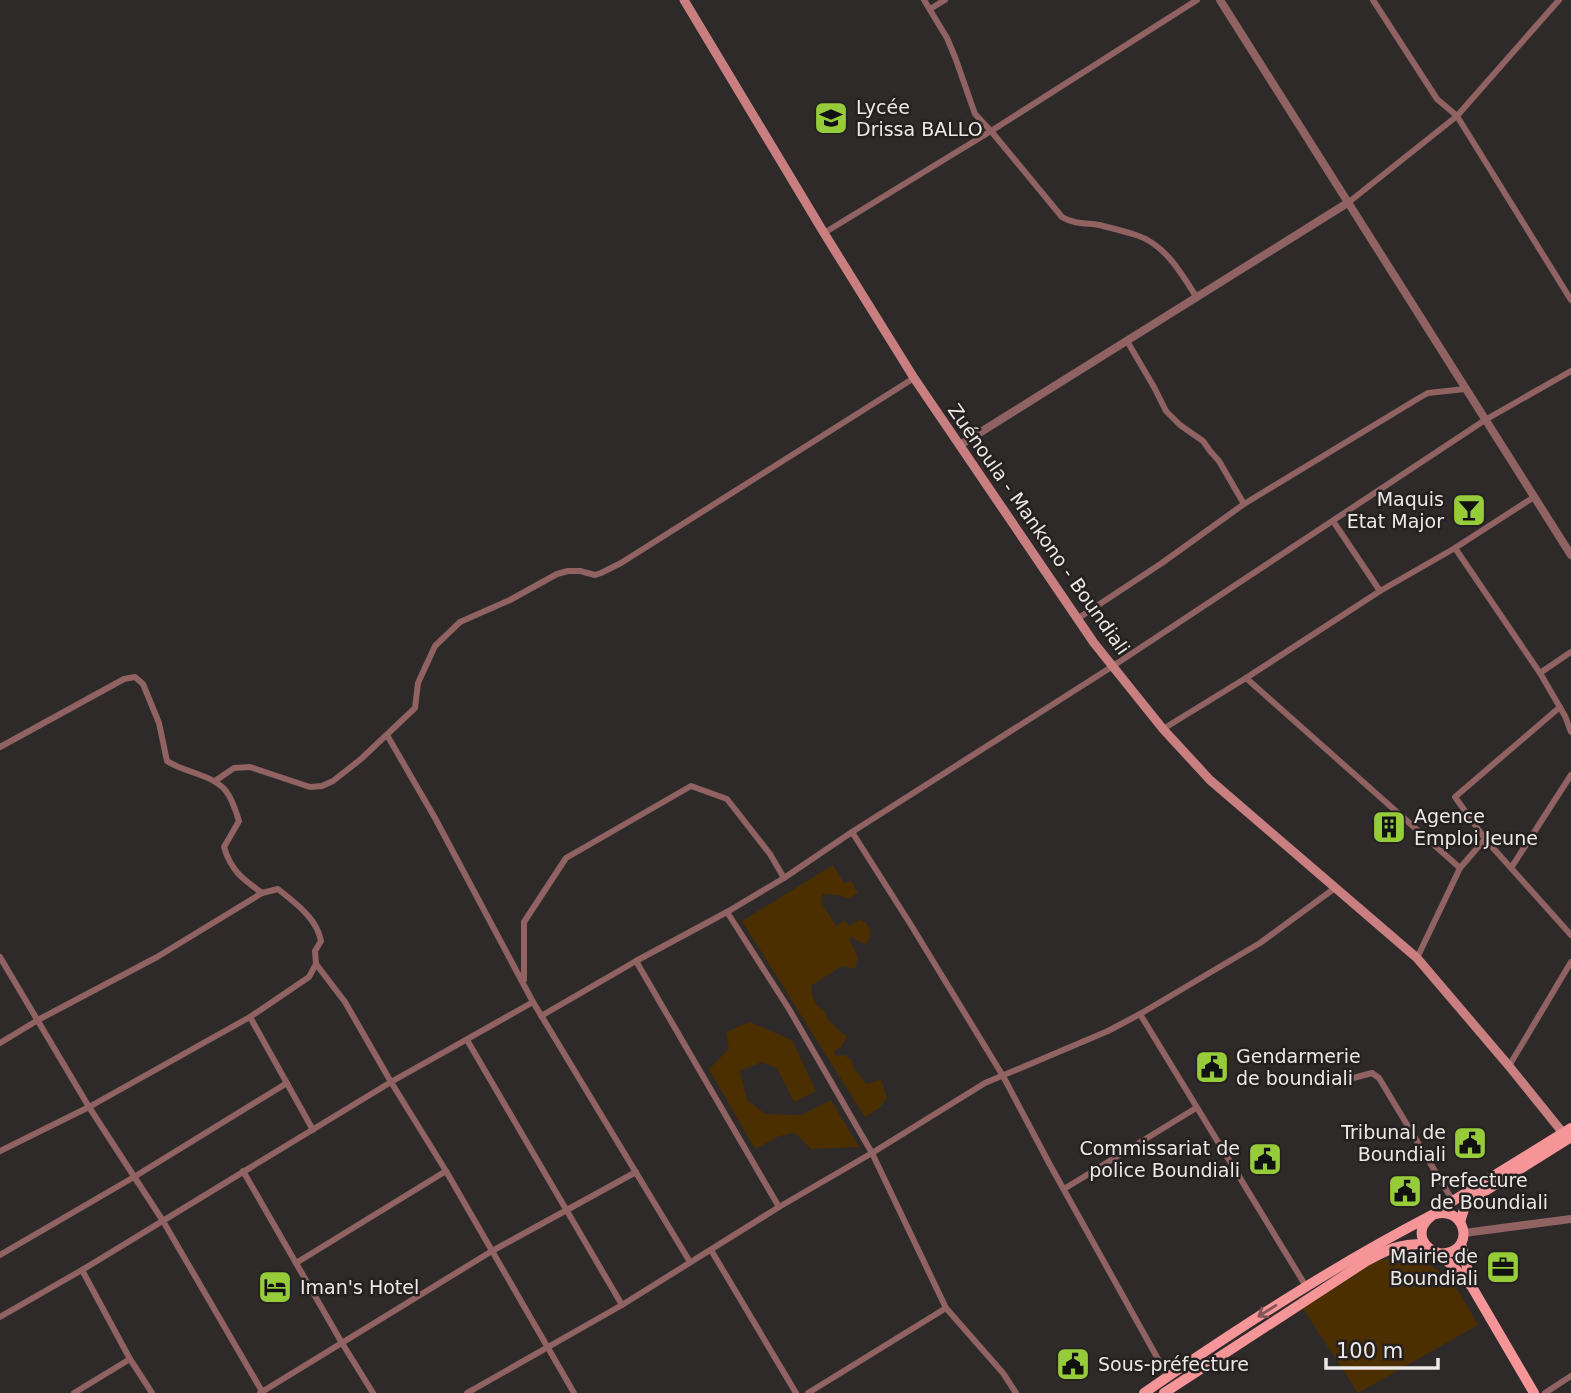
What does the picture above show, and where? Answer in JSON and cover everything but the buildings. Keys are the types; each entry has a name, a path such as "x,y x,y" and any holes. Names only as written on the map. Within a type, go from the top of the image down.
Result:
{"main road":[{"name":"Zuénoula - Mankono - Boundiali","path":"684,0 914,378 1077,619 1112,666 1163,729 1210,780 1417,958 1569,1135"},
{"path":"1164,1393 1381,1242 1569,1135"},
{"path":"1460,1222 1465,1206 1474,1198 1569,1135"},
{"path":"1472,1287 1461,1244 1464,1233 1460,1222 1451,1214 1432,1215 1423,1225 1422,1238 1425,1244 1453,1266 1472,1287 1534,1393"},
{"path":"1149,1392 1244,1325 1387,1250 1407,1244 1425,1244"},
{"path":"1437,1253 1451,1252 1461,1244"}],"street":[{"path":"923,0 956,57 975,114 1062,217 1070,222 1083,222 1139,236 1158,248 1179,270 1196,298"},
{"path":"930,9 945,0"},
{"path":"824,233 1197,0"},
{"path":"1220,0 1571,555"},
{"path":"1373,0 1437,99 1457,116 1571,300"},
{"path":"960,445 1349,202 1457,116 1559,0"},
{"path":"1127,341 1166,411 1203,442 1219,461 1244,504"},
{"path":"541,1016 784,878 1485,421 1569,373 1571,382"},
{"path":"215,781 234,768 250,767 310,787 333,781 361,760 415,708 418,683 435,646 460,622 510,600 557,574 580,571 595,575 621,563 914,378"},
{"path":"1077,619 1244,504 1419,398 1428,393 1465,389"},
{"path":"1163,729 1534,497"},
{"path":"1333,521 1380,591"},
{"path":"1455,548 1540,673 1571,732"},
{"path":"1540,673 1571,652"},
{"path":"0,747 124,679 135,677 143,684 159,723 167,761 215,781 226,791 239,821 224,847 228,861 241,877 262,894"},
{"path":"1247,678 1460,868"},
{"path":"1560,707 1455,797 1485,839 1571,935"},
{"path":"387,735 435,818 541,1016 690,1262"},
{"path":"1511,868 1571,775"},
{"path":"524,983 524,922 566,858 691,786 727,799 770,854 784,878"},
{"path":"852,832 1003,1076 1168,1377"},
{"path":"1417,958 1460,868 1485,839"},
{"path":"467,1393 622,1305 985,1083 1108,1031 1140,1014 1261,943 1335,888"},
{"path":"0,1043 157,957 262,894 278,889 299,905 320,932 321,941 315,951 316,964 309,977 250,1017 89,1107 0,1150"},
{"path":"727,912 789,1009 872,1153 946,1308 1003,1373 1016,1393"},
{"path":"0,957 89,1107 163,1221 262,1393 492,1251 636,1172"},
{"path":"636,961 779,1207"},
{"path":"1509,1066 1571,962"},
{"path":"316,964 345,1002 574,1393"},
{"path":"0,1317 391,1082 533,1002"},
{"path":"1140,1014 1309,1291"},
{"path":"250,1017 313,1130"},
{"path":"467,1040 622,1305"},
{"path":"1331,1084 1372,1073 1379,1078 1453,1201"},
{"path":"0,1255 287,1083"},
{"path":"1064,1189 1196,1108"},
{"path":"243,1171 373,1393"},
{"path":"296,1263 446,1171"},
{"path":"1464,1233 1571,1219"},
{"path":"711,1250 796,1393"},
{"path":"82,1270 130,1359 152,1393"},
{"path":"808,1393 946,1308"},
{"path":"74,1393 130,1359"},
{"path":"1545,1393 1571,1376"}],"shaded area":[{"path":"833,865 844,883 851,881 858,893 848,899 823,894 821,902 836,926 845,920 849,926 859,920 866,922 870,936 866,944 851,936 849,939 858,957 855,969 842,966 811,986 812,995 829,1021 847,1037 841,1047 834,1051 836,1056 844,1055 852,1060 853,1066 866,1084 881,1080 887,1098 879,1108 865,1117 742,921"},
{"path":"750,1022 792,1040 816,1091 794,1102 777,1068 762,1062 740,1071 747,1100 765,1114 801,1115 831,1100 859,1147 811,1149 795,1133 779,1136 755,1149 709,1069 729,1049 726,1032"},
{"path":"1384,1259 1412,1259 1435,1268 1452,1283 1478,1325 1358,1393 1300,1304 1360,1267"}],"place":[{"name":"Lycée Drissa BALLO","path":"831,118"},
{"name":"Maquis Etat Major","path":"1469,510"},
{"name":"Agence Emploi Jeune","path":"1389,827"},
{"name":"Gendarmerie de boundiali","path":"1212,1067"},
{"name":"Tribunal de Boundiali","path":"1470,1143"},
{"name":"Commissariat de police Boundiali","path":"1265,1159"},
{"name":"Prefecture de Boundiali","path":"1405,1191"},
{"name":"Mairie de Boundiali","path":"1503,1267"},
{"name":"Iman's Hotel","path":"275,1287"},
{"name":"Sous-préfecture","path":"1073,1364"}]}
